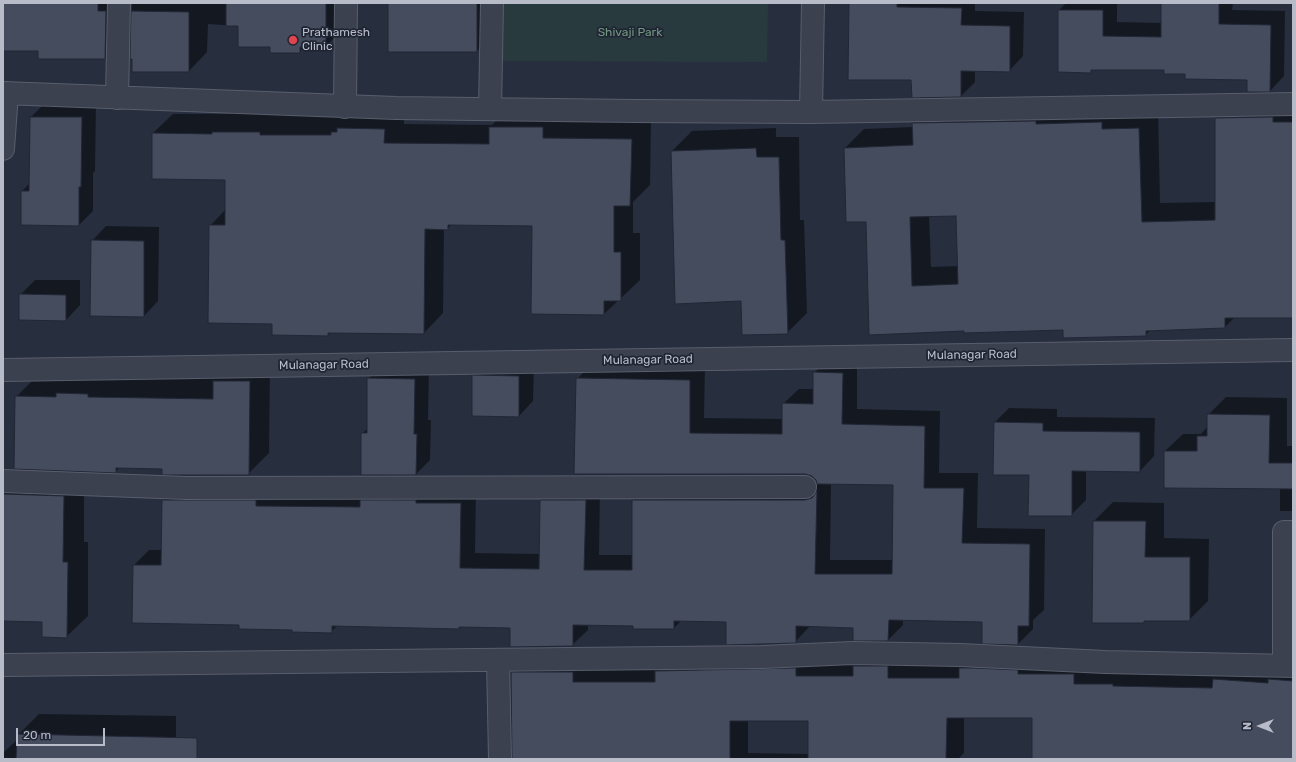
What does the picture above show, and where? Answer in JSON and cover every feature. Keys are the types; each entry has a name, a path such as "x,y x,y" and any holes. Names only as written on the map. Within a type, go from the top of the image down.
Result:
{"street":[{"path":"117,98 119,3"},
{"path":"344,107 346,3"},
{"path":"490,109 492,3"},
{"path":"811,112 814,3"},
{"path":"3,149 5,93 344,107 811,112 1293,104"},
{"name":"Mulanagar Road","path":"3,370 1293,350"},
{"path":"3,481 186,488 805,487"},
{"path":"3,665 762,657 853,653 960,654 1105,662 1289,666 1284,532 1293,532"},
{"path":"498,660 500,759"}],"green space":[{"name":"Shivaji Park","path":"494,3 768,3 767,62 492,61"}],"building":[{"path":"3,3 98,3 98,11 106,11 105,59 38,59 38,51 3,51"},
{"path":"226,3 326,3 326,47 300,47 300,53 270,53 270,47 238,47 238,26 226,26"},
{"path":"388,3 477,3 477,52 388,52"},
{"path":"849,3 897,3 897,7 962,8 961,25 1010,26 1010,72 961,71 961,97 912,98 911,80 848,80"},
{"path":"1161,3 1219,3 1219,24 1271,25 1270,92 1247,92 1247,80 1185,79 1185,74 1164,74 1164,70 1091,70 1091,73 1058,72 1058,10 1103,10 1103,36 1161,37"},
{"path":"131,11 189,12 189,72 132,72 132,59 130,59"},
{"path":"30,117 82,117 79,226 21,225 21,191 29,191"},
{"path":"1273,117 1273,122 1293,122 1293,318 1225,318 1225,328 1146,331 1146,336 1063,338 1063,330 964,333 964,331 869,335 866,222 846,222 844,148 913,145 912,123 1036,121 1036,124 1102,122 1102,129 1139,128 1142,222 1215,220 1215,118","holes":["956,216 958,284 912,286 910,217"]},
{"path":"489,127 543,127 543,138 632,139 630,206 614,206 614,252 621,252 621,301 604,301 604,315 531,314 532,226 448,225 448,230 425,229 424,334 328,333 328,336 272,335 272,324 208,323 209,225 225,225 225,180 152,179 152,133 212,134 212,132 260,132 260,135 331,135 331,132 337,132 337,128 385,129 384,143 489,144"},
{"path":"756,148 757,157 779,157 781,240 785,240 788,334 742,335 741,301 675,304 671,151"},
{"path":"91,240 144,241 144,317 90,316"},
{"path":"19,294 66,295 66,321 19,320"},
{"path":"813,372 843,373 842,424 925,426 924,488 964,488 962,543 1030,544 1029,626 1018,626 1018,645 982,644 982,622 889,620 888,641 853,641 853,628 796,626 796,643 726,645 726,622 674,621 674,629 633,629 633,626 573,625 573,646 510,647 510,628 459,627 459,629 332,626 332,633 292,632 292,630 239,629 239,625 132,623 133,565 161,565 162,500 256,500 256,506 360,507 360,500 416,500 416,503 461,503 460,568 539,569 540,500 586,500 584,570 632,570 632,500 805,500 812,498 817,491 815,574 892,574 893,485 817,484 816,480 812,476 805,474 574,474 576,378 690,380 690,433 782,434 782,403 813,404"},
{"path":"472,375 519,376 519,417 472,416"},
{"path":"367,378 415,379 414,434 417,434 416,475 361,475 361,433 367,433"},
{"path":"213,381 250,381 249,475 162,475 162,469 116,468 116,473 14,469 15,396 56,397 56,393 88,394 88,397 213,399"},
{"path":"1207,414 1270,415 1269,463 1293,463 1293,489 1164,488 1164,451 1197,451 1197,436 1207,436"},
{"path":"994,422 1043,423 1043,431 1140,432 1140,472 1072,471 1072,516 1028,516 1029,475 993,475"},
{"path":"3,494 64,496 63,562 68,562 67,638 42,637 42,622 3,621"},
{"path":"1093,521 1146,521 1145,557 1190,557 1190,621 1092,623"},
{"path":"853,666 888,666 888,678 959,678 959,668 974,668 1018,670 1018,674 1074,674 1074,684 1113,684 1113,686 1212,688 1213,679 1268,683 1268,679 1293,681 1293,759 1032,759 1032,718 947,718 946,759 808,759 808,721 730,721 730,759 512,759 511,672 573,672 573,682 655,682 655,671 796,668 796,676 853,676"},
{"path":"17,734 197,738 197,759 16,759"}],"place":[{"name":"Prathamesh Clinic","path":"293,40"}]}
